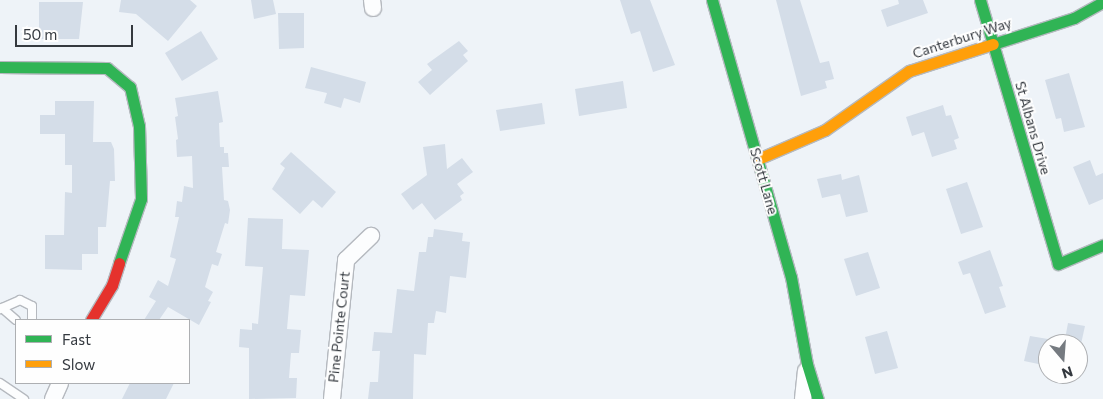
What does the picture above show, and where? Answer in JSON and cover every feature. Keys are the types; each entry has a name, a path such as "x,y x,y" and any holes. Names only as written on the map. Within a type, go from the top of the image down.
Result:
{"street":[{"name":"Scott Lane","path":"712,0 796,296 807,364 818,399"},
{"name":"St Albans Drive","path":"980,0 1058,264 1103,245"},
{"name":"Canterbury Way","path":"758,159 825,130 909,71 1074,18 1103,2"},
{"path":"0,67 107,68 130,87 139,126 141,199 112,286 92,319"},
{"name":"Pine Pointe Court","path":"332,399 346,260 371,236"},
{"name":"Scott Lane","path":"802,399 807,364"},
{"path":"53,399 60,384"}],"lane":[{"path":"15,319 1,308 20,300 32,306 32,319"},
{"path":"0,383 24,399"}],"building":[{"path":"121,0 190,0 197,6 168,41 136,14 119,12"},
{"path":"251,0 273,0 276,14 254,19"},
{"path":"620,0 650,0 675,65 653,72 640,31 631,34"},
{"path":"776,0 800,0 820,63 829,61 834,79 825,81 827,88 801,96"},
{"path":"898,0 923,0 928,13 887,27 881,10 899,4"},
{"path":"39,2 83,2 79,39 39,39"},
{"path":"278,13 304,13 304,48 279,49"},
{"path":"201,31 218,59 182,81 165,53"},
{"path":"459,41 468,51 463,55 468,61 430,95 418,82 432,70 427,64"},
{"path":"311,67 366,82 360,103 344,98 341,108 324,103 327,93 305,88"},
{"path":"1069,73 1085,127 1064,132 1061,118 1056,119 1045,80"},
{"path":"623,81 627,108 579,116 575,89"},
{"path":"218,91 223,122 219,123 220,147 224,147 224,153 228,153 229,167 222,167 224,200 228,201 230,210 228,224 225,223 216,252 222,254 218,266 212,264 205,287 213,292 208,301 211,302 199,325 168,307 160,319 145,319 156,301 149,297 158,280 168,286 176,259 170,257 179,217 175,217 177,201 182,202 184,186 193,188 192,156 177,157 176,140 178,139 175,117 178,116 175,98"},
{"path":"55,101 94,101 93,142 111,142 114,149 115,181 110,181 106,227 98,227 98,254 82,254 82,270 45,269 45,235 64,235 65,192 72,193 72,165 65,165 65,134 40,134 40,115 55,115"},
{"path":"542,103 545,124 500,131 496,110"},
{"path":"943,105 946,116 951,115 959,138 954,140 957,149 932,157 924,132 912,136 906,117"},
{"path":"445,144 447,169 462,158 473,172 457,184 464,193 460,196 462,200 435,220 422,203 413,210 401,194 427,175 423,147"},
{"path":"291,152 336,192 322,208 313,200 300,214 272,189 285,168 280,164"},
{"path":"1090,160 1096,176 1103,173 1103,199 1089,205 1073,167"},
{"path":"841,174 842,180 859,175 868,212 846,217 840,194 822,198 817,179"},
{"path":"967,182 983,227 961,234 946,189"},
{"path":"248,218 283,219 282,249 309,250 305,296 290,295 287,329 301,330 299,353 291,353 289,378 297,378 296,398 249,399 249,348 239,347 240,329 252,330 252,323 258,324 263,267 245,266"},
{"path":"434,229 463,233 462,241 470,242 466,278 450,276 446,313 436,311 434,323 428,323 426,355 414,354 413,399 368,399 370,382 378,382 380,351 372,351 374,332 392,333 397,289 414,291 419,252 426,252 428,237 433,237"},
{"path":"990,250 1003,286 999,287 1006,307 985,314 970,273 963,275 958,262"},
{"path":"868,252 880,288 856,296 844,259"},
{"path":"1068,323 1085,326 1083,334 1066,334"},
{"path":"887,331 898,368 875,374 865,337"},
{"path":"1030,336 1038,337 1038,364 1024,361"},
{"path":"130,384 174,384 166,399 122,399"}],"traffic: fast":[{"path":"712,0 791,277 807,364 818,399"},
{"path":"980,0 1058,264 1103,245"},
{"path":"993,44 1074,18 1103,2"},
{"path":"0,67 107,68 130,87 139,126 141,199 119,263"}],"traffic: slow":[{"path":"758,159 825,130 909,71 993,44"}],"traffic: jam":[{"path":"92,319 112,285 119,263"}]}
